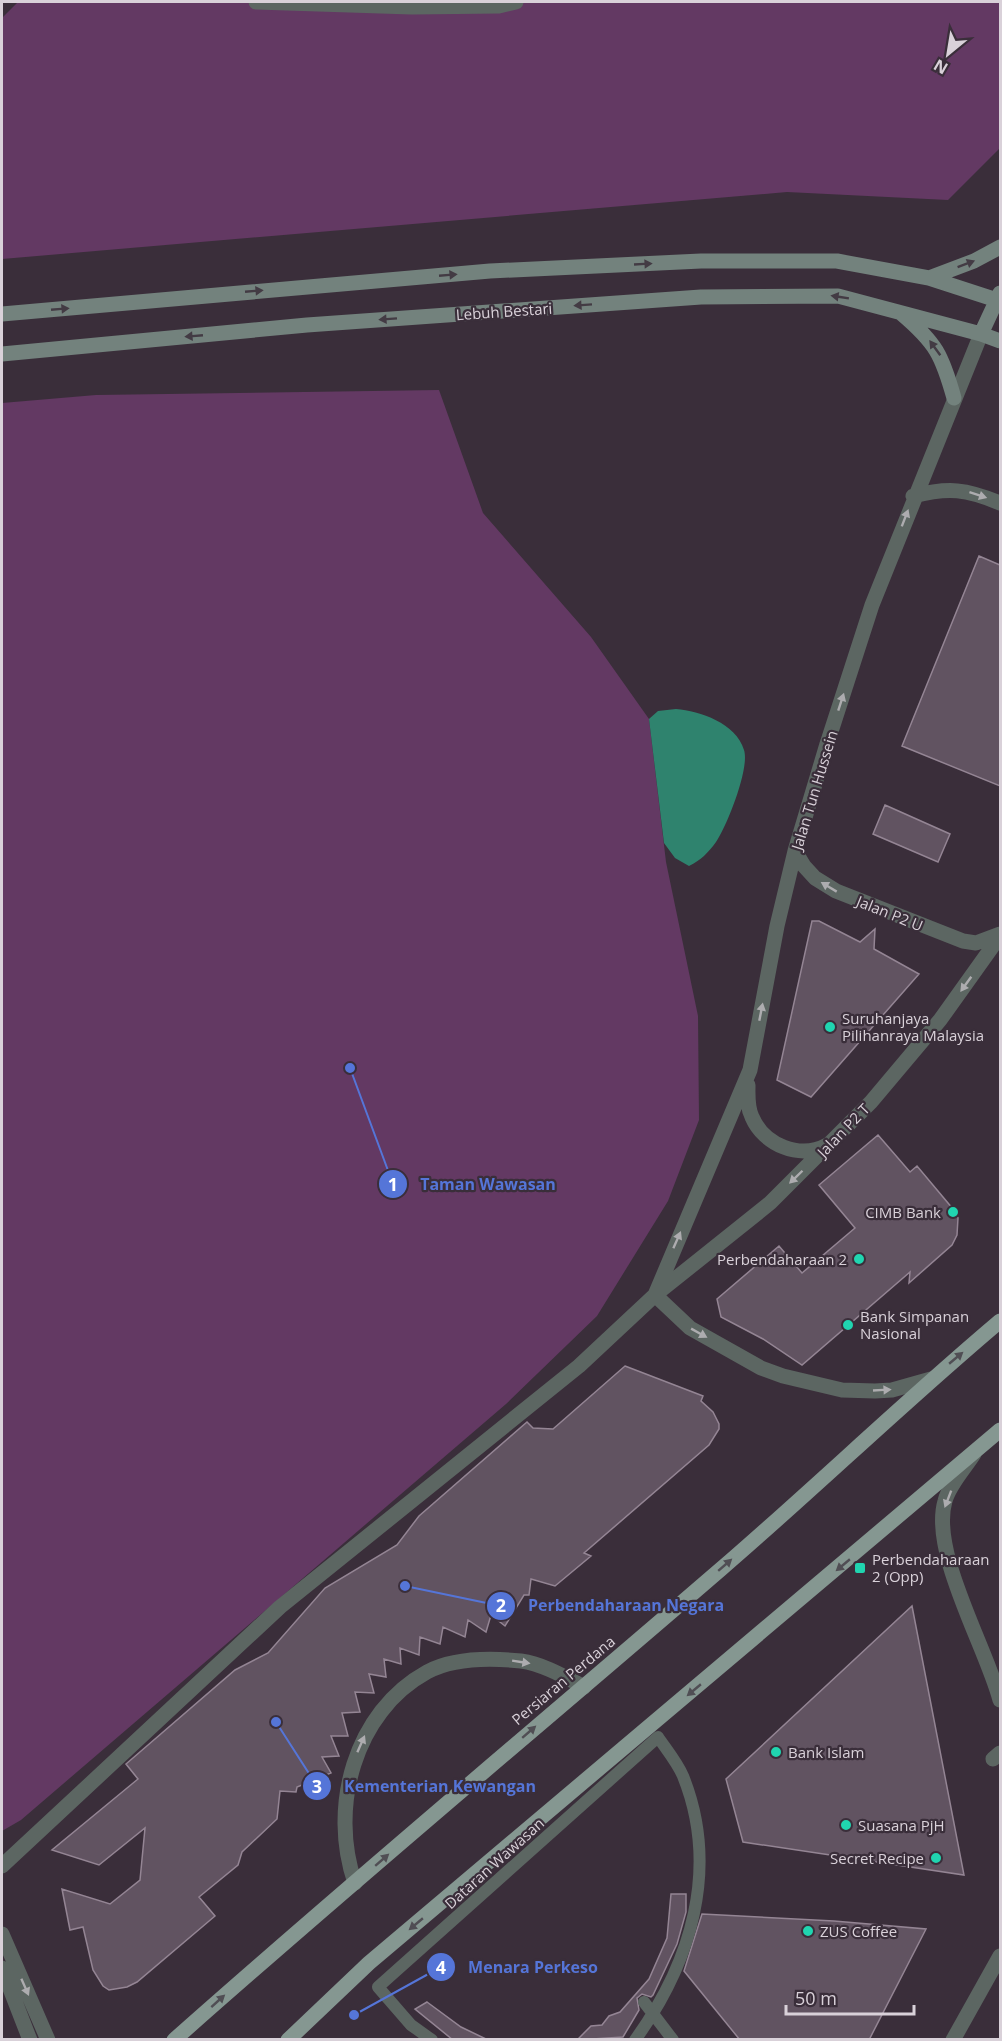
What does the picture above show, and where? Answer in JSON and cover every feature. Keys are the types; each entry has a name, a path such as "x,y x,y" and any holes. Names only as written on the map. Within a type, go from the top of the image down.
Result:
{"main road":[{"path":"929,278 974,261 1000,247"},
{"path":"2,314 490,272 701,261 837,261 929,278 999,298"},
{"name":"Lebuh Bestari","path":"2,354 307,325 701,297 838,296 981,333 1000,341"},
{"name":"Jalan Tun Hussein","path":"981,333 999,298"},
{"path":"897,310 922,331 942,357 954,398"},
{"name":"Persiaran Perdana","path":"174,2040 312,1917 355,1883 782,1516 931,1379 1000,1321"},
{"path":"288,2040 369,1964 1000,1430"}],"street":[{"path":"256,2 412,7 499,6 516,2"},
{"name":"Jalan Tun Hussein","path":"655,1295 750,1070 777,926 795,851 872,605 913,496 981,333"},
{"path":"913,496 941,489 960,489 1000,503"},
{"name":"Jalan P2 U","path":"795,851 815,878 836,891 963,941 976,943 1000,935"},
{"name":"Jalan P2 T","path":"2,1866 280,1607 579,1366 655,1295 770,1203 871,1101 940,1020 1000,935"},
{"path":"750,1070 748,1102 752,1118 760,1131 772,1142 787,1149 803,1151 819,1149 832,1142"},
{"path":"655,1295 690,1328 761,1368 783,1376 842,1390 875,1391 892,1390 931,1379"},
{"path":"978,1449 945,1500 942,1525 954,1579 982,1644 1000,1700"},
{"path":"355,1883 349,1866 347,1787 365,1735 380,1712 400,1691 428,1671 458,1663 487,1659 524,1662 554,1672 584,1687"},
{"name":"Dataran Wawasan","path":"432,2040 411,2025 378,1987 658,1737 683,1774 696,1824 700,1873 693,1923 674,1980 635,2040"},
{"path":"2,1934 48,2040"},
{"path":"953,2040 1000,1956"},
{"path":"2,1968 30,2040"},
{"path":"644,2002 673,2040"}],"shaded area":[{"path":"18,2 1000,2 1000,148 948,200 787,192 2,259 2,18"},
{"path":"439,390 483,513 591,637 649,719 666,862 698,1016 699,1120 668,1201 597,1316 506,1404 21,1820 2,1831 2,403 96,395"},
{"path":"676,709 696,712 725,726 740,741 745,758 741,783 721,834 707,853 689,866 675,858 664,843 649,719 658,711"}],"building":[{"path":"979,556 1000,565 1000,786 902,746"},
{"path":"885,805 950,834 938,862 873,834"},
{"name":"Suruhanjaya Pilihanraya Malaysia","path":"812,921 819,921 860,942 875,929 874,949 919,974 811,1097 777,1080"},
{"name":"Perbendaharaan 2","path":"878,1135 910,1172 917,1166 953,1209 958,1218 957,1235 952,1245 909,1283 910,1272 802,1365 763,1339 721,1317 717,1299 779,1246 802,1273 855,1228 819,1185"},
{"path":"625,1366 703,1396 701,1401 713,1412 719,1424 719,1429 709,1445 584,1553 591,1556 555,1586 531,1579 529,1595 524,1595 505,1626 491,1615 486,1632 468,1620 465,1637 443,1627 440,1644 420,1637 419,1655 400,1648 401,1664 384,1659 386,1677 369,1674 374,1693 355,1692 360,1712 342,1713 348,1736 331,1736 339,1756 322,1757 331,1773 297,1787 296,1792 280,1791 277,1819 242,1852 238,1865 199,1897 215,1916 137,1982 127,1987 109,1990 103,1986 93,1970 83,1927 70,1930 62,1889 110,1904 140,1880 145,1828 99,1865 52,1850 138,1779 126,1764 235,1670 268,1653 325,1588 397,1545 419,1516 527,1422 533,1428 553,1429"},
{"path":"912,1606 964,1875 743,1842 726,1779"},
{"path":"671,1894 686,1894 686,1912 677,1944 653,1995 651,1997 642,1994 637,1998 639,2010 623,2037 577,2040 591,2026 602,2025 609,2016 620,2012 649,1979 667,1938"},
{"path":"702,1914 834,1921 926,1929 869,2040 740,2040 684,1971"},
{"path":"427,2002 461,2027 488,2040 453,2040 415,2009"}],"place":[{"name":"Suruhanjaya Pilihanraya Malaysia","path":"830,1027"},
{"name":"Taman Wawasan","path":"350,1068"},
{"name":"CIMB Bank","path":"953,1212"},
{"name":"Perbendaharaan 2","path":"859,1259"},
{"name":"Bank Simpanan Nasional","path":"848,1325"},
{"name":"Perbendaharaan 2 (Opp)","path":"860,1568"},
{"name":"Perbendaharaan Negara","path":"405,1586"},
{"name":"Kementerian Kewangan","path":"276,1722"},
{"name":"Bank Islam","path":"776,1752"},
{"name":"Suasana PjH","path":"846,1825"},
{"name":"Secret Recipe","path":"936,1858"},
{"name":"ZUS Coffee","path":"808,1931"},
{"name":"Menara Perkeso","path":"354,2015"}]}
